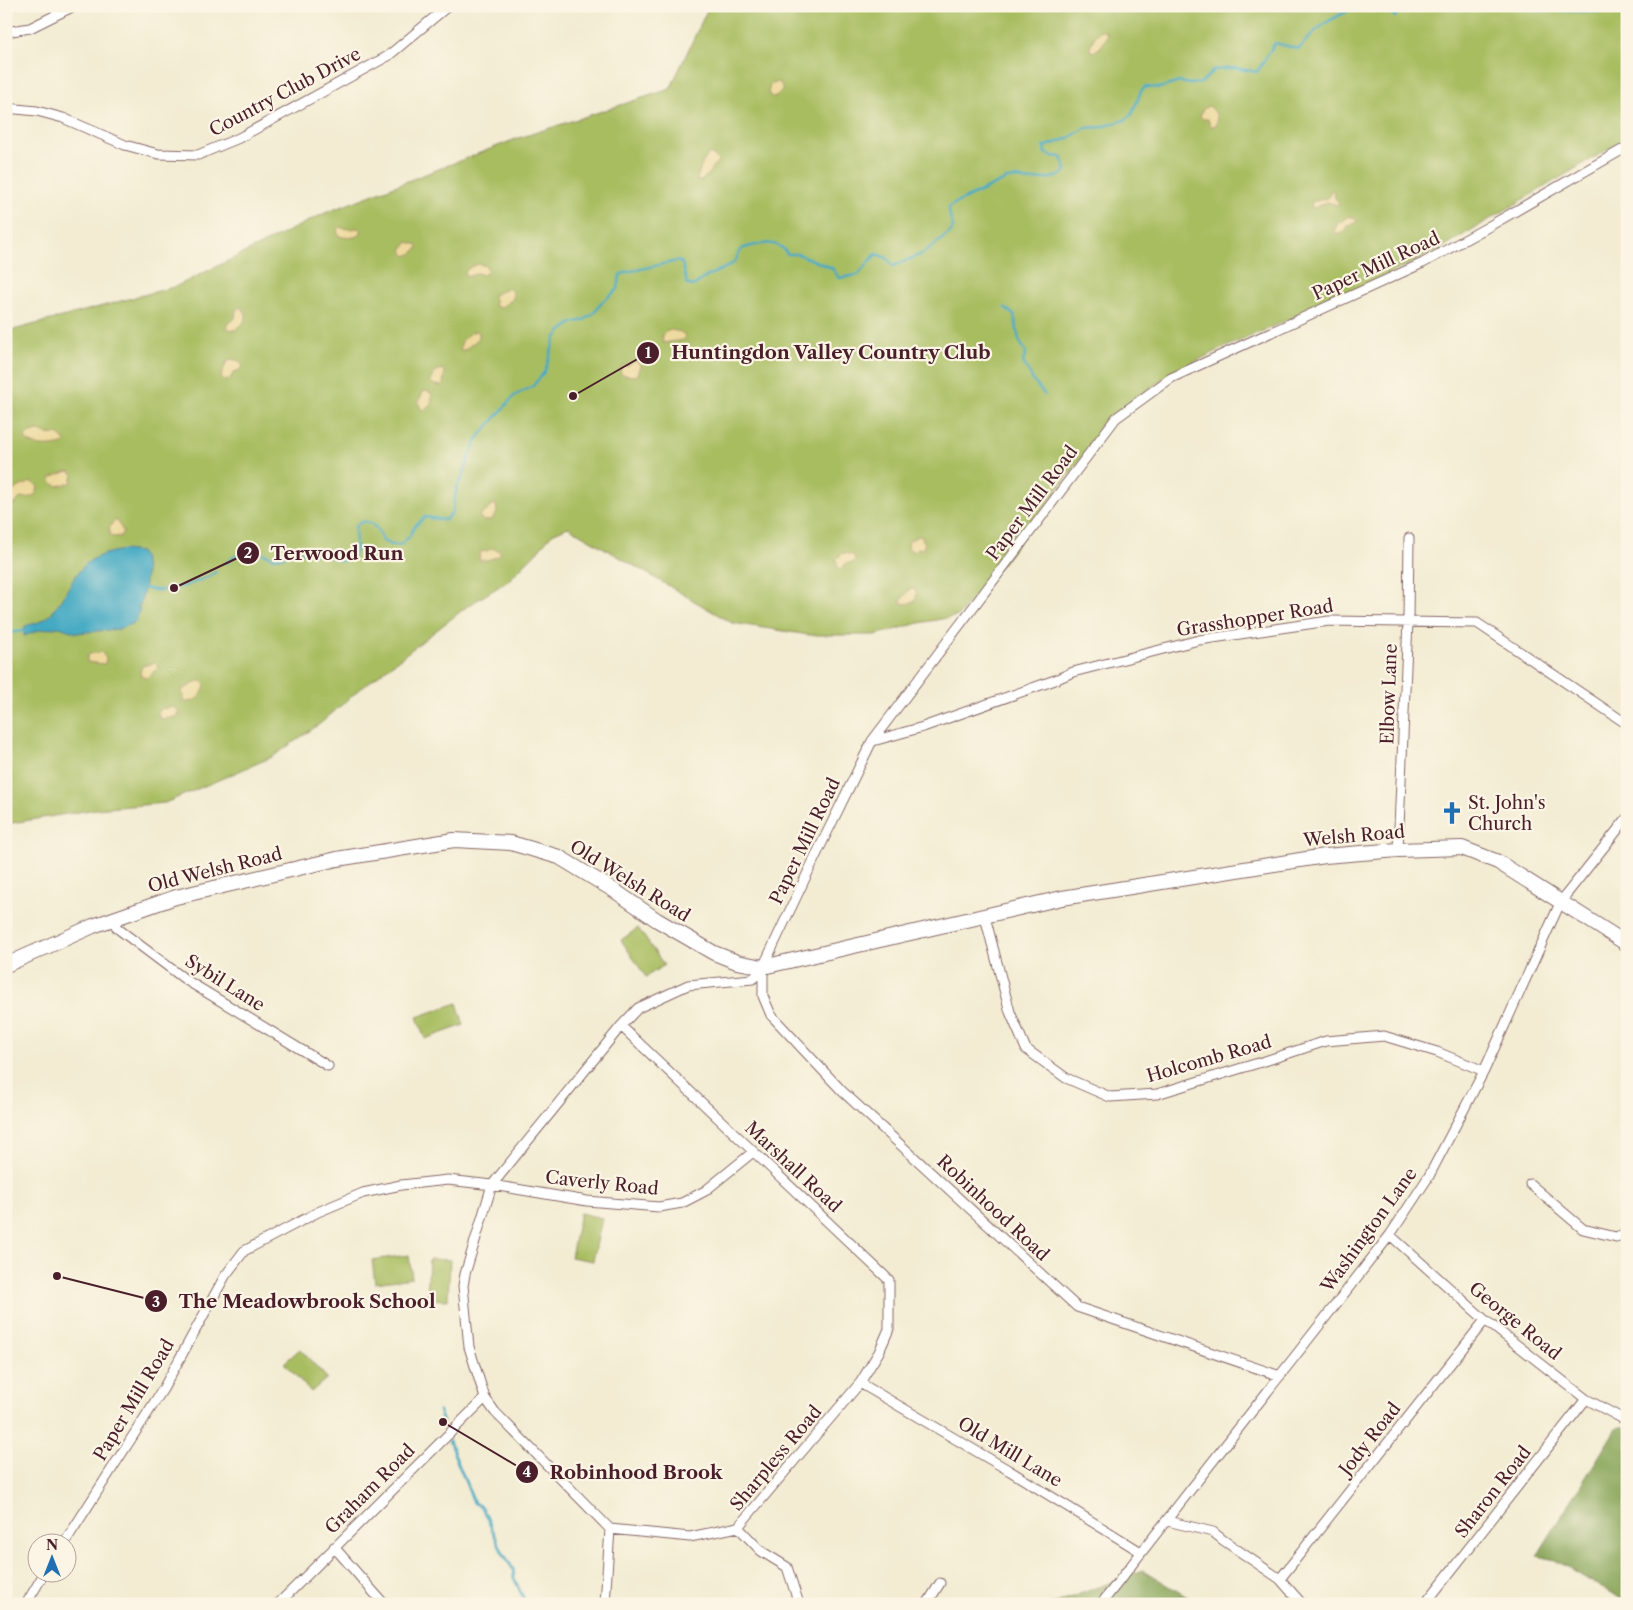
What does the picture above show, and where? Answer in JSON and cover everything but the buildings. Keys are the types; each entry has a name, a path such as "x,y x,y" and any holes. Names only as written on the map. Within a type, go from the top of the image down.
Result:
{"main road":[{"name":"Old Welsh Road","path":"6,965 94,926 176,897 337,859 454,840 511,843 559,857 615,891 657,920 714,953 737,962 763,967 1062,898"},
{"name":"Welsh Road","path":"1062,898 1325,856 1398,850 1462,848 1498,862 1627,944"}],"street":[{"path":"6,32 30,28 74,6"},
{"name":"Country Club Drive","path":"6,108 37,111 63,118 125,145 158,154 198,155 239,138 388,56 448,6"},
{"name":"Paper Mill Road","path":"763,967 872,741 1116,418 1171,378 1423,262 1627,147"},
{"name":"Elbow Lane","path":"1398,850 1408,621 1408,538"},
{"name":"Grasshopper Road","path":"872,741 923,728 1056,680 1073,672 1199,640 1329,621 1477,623 1627,724"},
{"name":"Washington Lane","path":"1102,1604 1390,1235 1429,1176 1484,1072 1561,902 1627,818"},
{"name":"Holcomb Road","path":"985,916 1010,1012 1026,1049 1066,1078 1110,1097 1157,1094 1326,1040 1384,1036 1437,1052 1484,1072"},
{"name":"Sybil Lane","path":"113,919 117,928 186,980 328,1066"},
{"path":"605,1604 610,1529 495,1412 485,1398 469,1347 464,1286 465,1274 492,1185 621,1026 638,1008 688,985 753,979 763,967"},
{"name":"Robinhood Road","path":"763,967 763,996 771,1015 842,1091 1077,1307 1280,1376"},
{"name":"Marshall Road","path":"621,1026 889,1280 889,1329 879,1352"},
{"name":"Caverly Road","path":"492,1185 587,1201 659,1207 682,1203 705,1191 753,1152"},
{"name":"Paper Mill Road","path":"71,1532 163,1389 225,1276 244,1251 318,1212 363,1193 401,1184 448,1180 492,1185"},
{"path":"1530,1184 1584,1229 1616,1237 1627,1233"},
{"name":"George Road","path":"1390,1235 1485,1320 1586,1399 1627,1421"},
{"name":"Jody Road","path":"1280,1579 1485,1320"},
{"name":"Sharpless Road","path":"610,1529 690,1537 738,1527 860,1383 879,1352"},
{"name":"Old Mill Lane","path":"860,1383 1014,1473 1142,1552"},
{"name":"Graham Road","path":"278,1604 485,1398"},
{"name":"Sharon Road","path":"1425,1604 1586,1399"},
{"path":"1168,1520 1213,1532 1280,1579 1302,1604"},
{"path":"738,1527 761,1551 788,1567 799,1604"},
{"path":"334,1547 384,1604"},
{"path":"26,1604 40,1582"},
{"path":"927,1604 940,1583"}],"green space":[{"path":"709,6 1627,6 1627,138 1436,251 1350,293 1221,349 1168,375 1112,417 1010,554 958,616 919,623 875,635 809,635 732,623 568,527 552,534 508,581 469,605 354,694 321,723 272,757 165,803 96,809 6,824 6,332 177,286 325,213 516,139 670,89"},
{"path":"638,928 664,965 646,977 621,940"},
{"path":"457,1003 464,1025 425,1039 417,1017"},
{"path":"580,1213 602,1218 593,1261 571,1257"},
{"path":"409,1255 412,1278 375,1283 372,1260"},
{"path":"429,1259 450,1260 448,1300 427,1299"},
{"path":"300,1349 327,1378 311,1392 284,1363"},
{"path":"1617,1427 1627,1427 1627,1603 1555,1560 1537,1556"},
{"path":"1143,1570 1199,1604 1053,1604"}],"sand":[{"path":"1102,30 1107,33 1106,39 1100,47 1092,52 1090,47 1092,41"},
{"path":"779,82 782,86 782,91 776,97 772,97 768,93 770,85"},
{"path":"1208,106 1214,111 1217,119 1217,124 1214,126 1210,126 1208,119 1203,119 1200,116 1203,109"},
{"path":"709,154 717,158 718,162 712,167 709,174 701,181 697,181 701,167"},
{"path":"1331,190 1334,191 1335,198 1339,203 1338,205 1327,202 1314,208 1311,206 1312,202 1328,198"},
{"path":"1349,216 1356,219 1357,222 1347,226 1343,233 1338,234 1334,232 1337,224"},
{"path":"339,227 348,229 359,228 362,232 355,237 342,237 339,236 337,231"},
{"path":"408,242 418,245 418,248 405,256 402,250"},
{"path":"479,264 486,266 488,271 483,275 477,273 465,276 467,270"},
{"path":"508,288 513,293 513,299 500,308 495,306 496,300 492,296"},
{"path":"240,307 246,313 245,319 235,330 228,329 227,324 235,318 236,310"},
{"path":"671,330 681,332 686,337 683,340 663,343 662,335"},
{"path":"475,331 479,333 479,338 461,351 461,344 464,339"},
{"path":"231,359 239,361 243,366 240,370 234,372 230,379 224,381 221,377 226,363"},
{"path":"635,361 641,366 637,376 623,375 620,372 622,366"},
{"path":"441,369 445,372 443,384 441,386 432,384 430,381 435,372"},
{"path":"427,391 432,394 431,405 422,411 418,402 423,392"},
{"path":"38,431 46,434 57,434 61,436 65,443 49,446 28,442 25,438 28,434"},
{"path":"68,471 73,475 71,483 57,486 51,482 50,478"},
{"path":"31,482 38,487 36,494 20,498 15,504 11,504 10,494"},
{"path":"492,504 496,505 497,513 491,520 483,521 479,515 487,511"},
{"path":"116,520 123,531 121,536 115,537 111,536 110,529"},
{"path":"918,536 923,537 922,540 925,542 923,549 918,548 911,551 908,547 909,541"},
{"path":"491,548 498,550 501,554 490,559 479,560 480,552"},
{"path":"843,553 853,555 855,560 853,563 847,563 840,569 836,559"},
{"path":"915,589 916,592 914,602 906,604 900,602 909,590"},
{"path":"101,652 106,658 105,664 87,662 87,656"},
{"path":"155,663 158,665 157,669 147,678 141,676 142,666"},
{"path":"202,681 205,685 200,695 195,700 184,702 182,690"},
{"path":"174,707 179,712 178,716 166,719 159,718 158,712 161,709"}],"water":[{"path":"124,550 140,552 145,564 145,585 136,622 119,629 77,633 59,627 40,630 24,636 25,626 41,621 51,614 85,565 100,556"}],"waterway":[{"path":"226,563 245,551 261,553 274,558 294,553 321,554 344,561 353,558 356,549 355,527 359,523 368,522 372,524 379,532 383,541 392,545 400,545 425,517 445,520 452,513 457,486 462,479 478,438 514,396 533,386 545,371 555,339 560,332 572,323 584,320 594,313 603,301 618,289 620,275 677,261 682,263 687,284 692,286 730,265 735,261 742,249 768,243 779,246 787,254 798,254 832,268 839,278 858,275 876,254 887,258 893,266 922,254 951,232 953,227 949,207 954,204 1007,179 1019,178 1027,181 1057,177 1064,173 1066,169 1061,157 1045,153 1044,147 1069,138 1085,128 1102,127 1125,120 1132,114 1141,91 1145,87 1159,88 1180,82 1190,84 1201,83 1214,70 1235,68 1257,72 1275,43 1299,49 1326,23 1359,6"},
{"path":"1385,6 1395,17 1401,6"},
{"path":"1524,6 1526,10 1611,12 1614,6"},
{"path":"1005,308 1014,315 1019,340 1026,353 1023,362 1034,382 1045,395"},
{"path":"144,588 161,590 181,587 216,572"},
{"path":"6,633 24,631"},
{"path":"439,1411 443,1422"},
{"path":"449,1441 474,1503 482,1507 503,1553 513,1569 514,1578 526,1604"}],"place":[{"name":"Huntingdon Valley Country Club","path":"573,396"},
{"name":"Terwood Run","path":"174,588"},
{"name":"St. John's Church","path":"1452,813"},
{"name":"The Meadowbrook School","path":"57,1276"},
{"name":"Robinhood Brook","path":"443,1422"}]}
